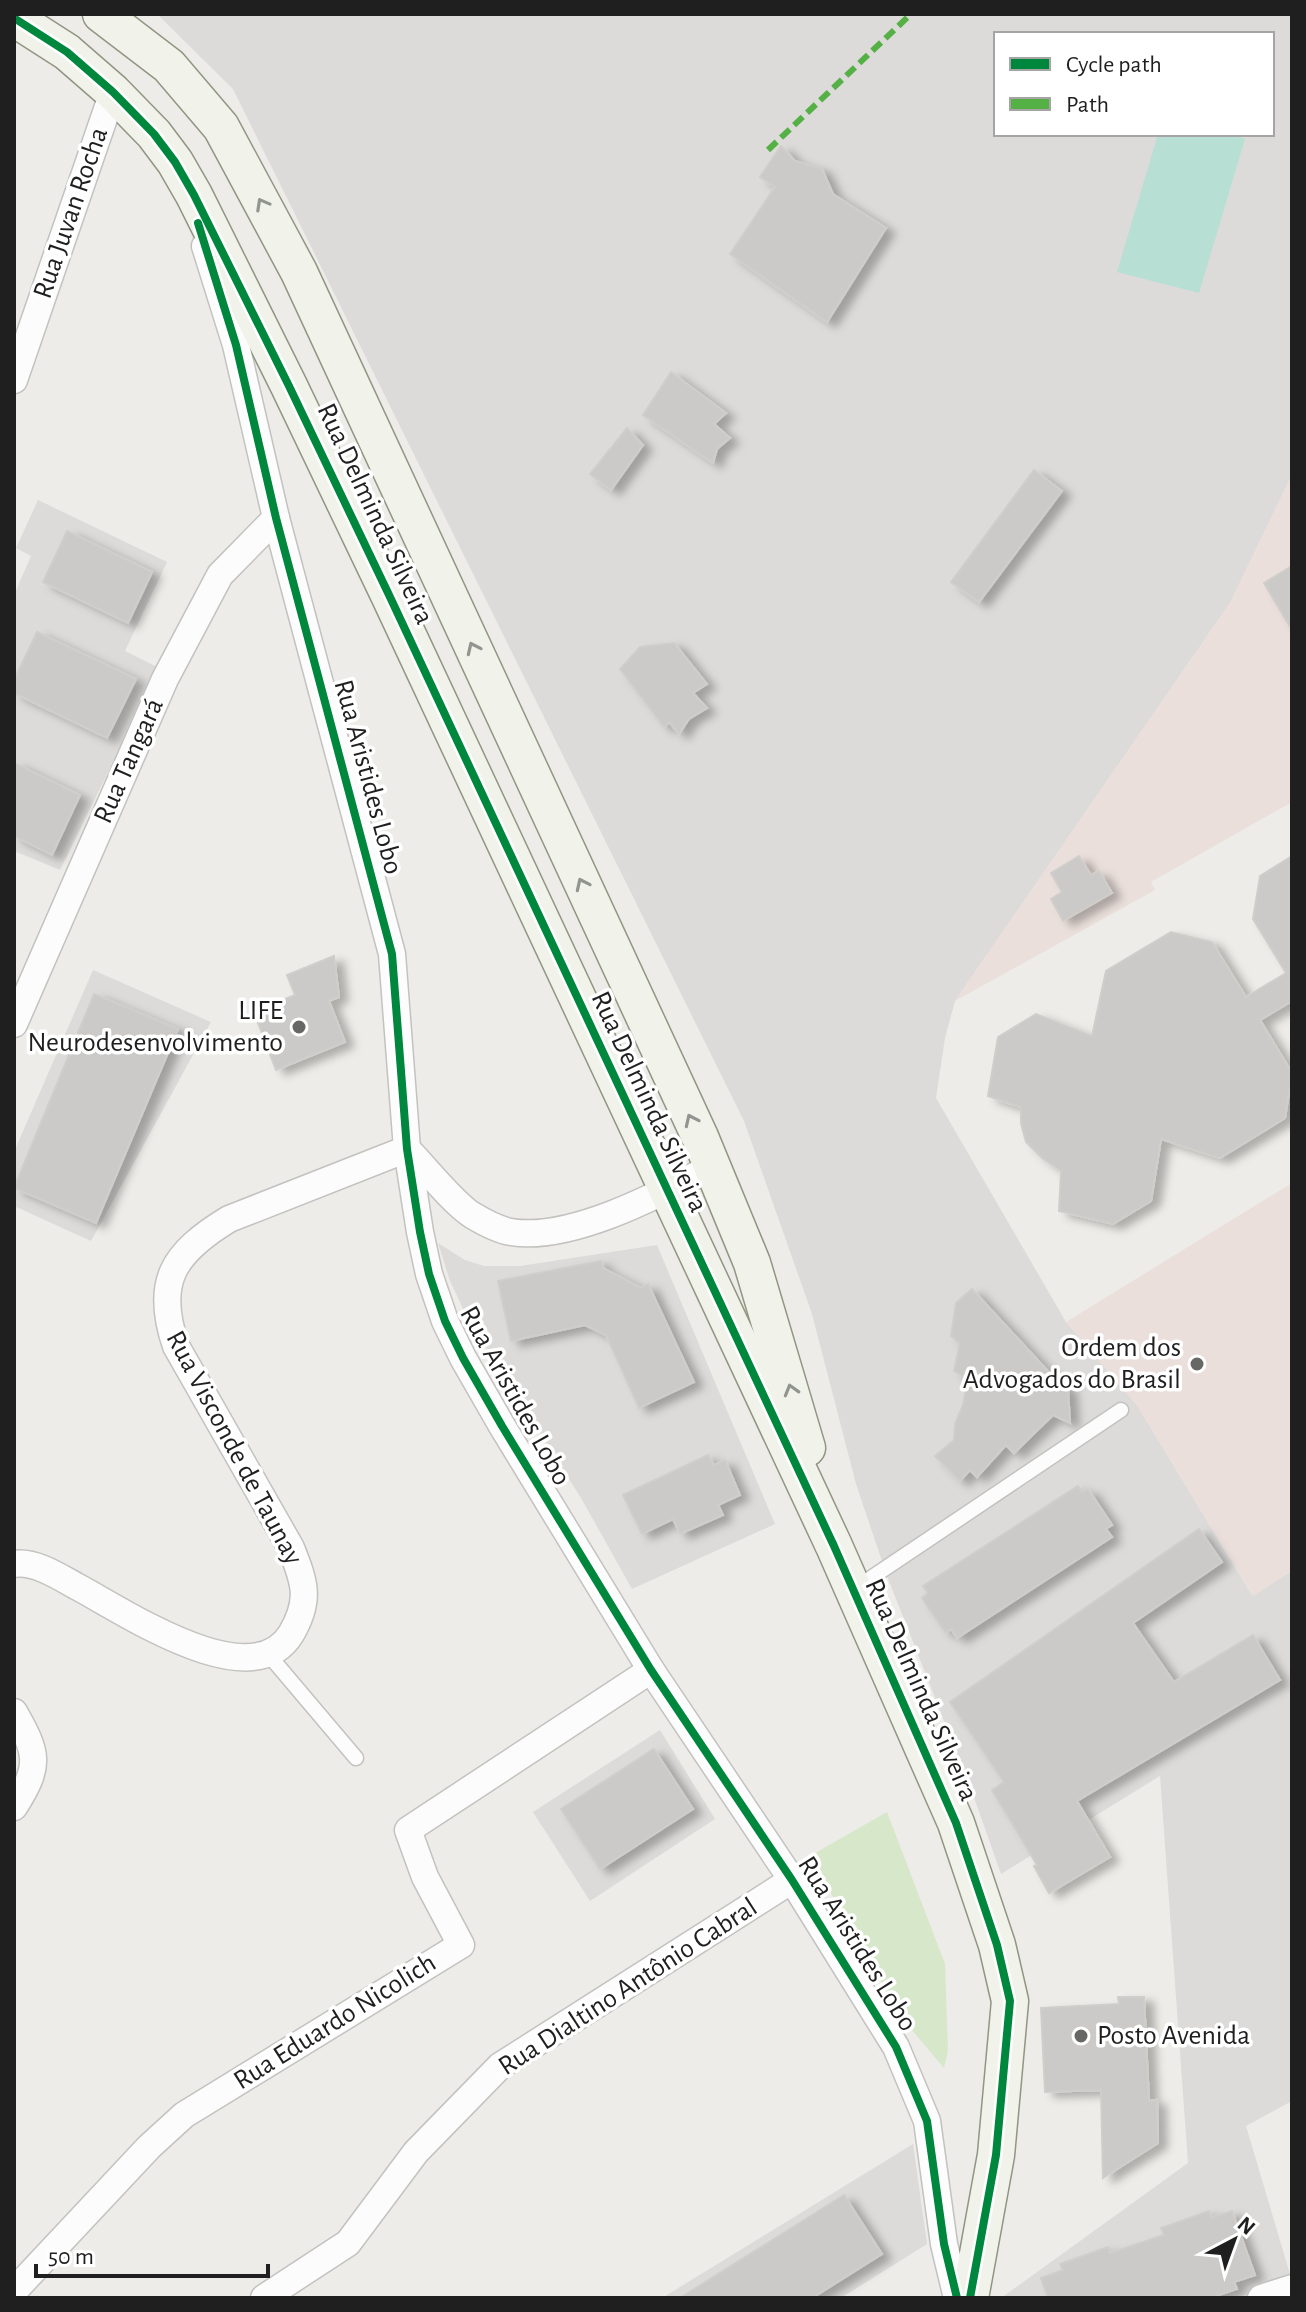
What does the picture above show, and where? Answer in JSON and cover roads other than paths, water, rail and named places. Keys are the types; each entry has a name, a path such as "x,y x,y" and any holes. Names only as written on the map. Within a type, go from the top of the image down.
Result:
{"main road":[{"name":"Rua Delminda Silveira","path":"101,14 169,66 221,127 299,272 712,1167 768,1310 834,1546"},
{"name":"Rua Delminda Silveira","path":"14,18 67,52 113,92 154,134 194,195 390,597 834,1546 956,1823 997,1945 1010,2001 996,2155 970,2298"}],"street":[{"name":"Rua Juvan Rocha","path":"14,380 113,92"},
{"name":"Rua Aristides Lobo","path":"194,195 193,209 236,345 276,518 392,954 407,1149 429,1274 445,1321 463,1358 651,1670 792,1880 896,2047 927,2121 944,2244 957,2298"},
{"name":"Rua Tangará","path":"14,1024 165,679 220,575 276,518"},
{"path":"407,1149 470,1214 508,1232 561,1231 666,1191 712,1167"},
{"name":"Rua Visconde de Taunay","path":"268,1654 287,1640 303,1614 304,1581 291,1548 176,1346 167,1321 166,1290 175,1266 190,1248 229,1219 407,1149"},
{"path":"14,1564 22,1563 49,1572 193,1647 227,1657 249,1658 268,1654"},
{"name":"Rua Eduardo Nicolich","path":"14,2291 149,2147 184,2115 461,1945 425,1877 408,1830 651,1670"},
{"path":"14,1712 30,1743 35,1762 28,1785 14,1807"},
{"name":"Rua Dialtino Antônio Cabral","path":"264,2298 348,2243 416,2152 500,2066 792,1880"},
{"path":"1261,2298 1292,2288"}],"lane":[{"path":"853,1590 1121,1410"},
{"path":"268,1654 356,1758"}],"place":[{"name":"LIFE Neurodesenvolvimento","path":"299,1027"},
{"name":"Ordem dos Advogados do Brasil","path":"1197,1364"},
{"name":"Posto Avenida","path":"1081,2036"}]}
